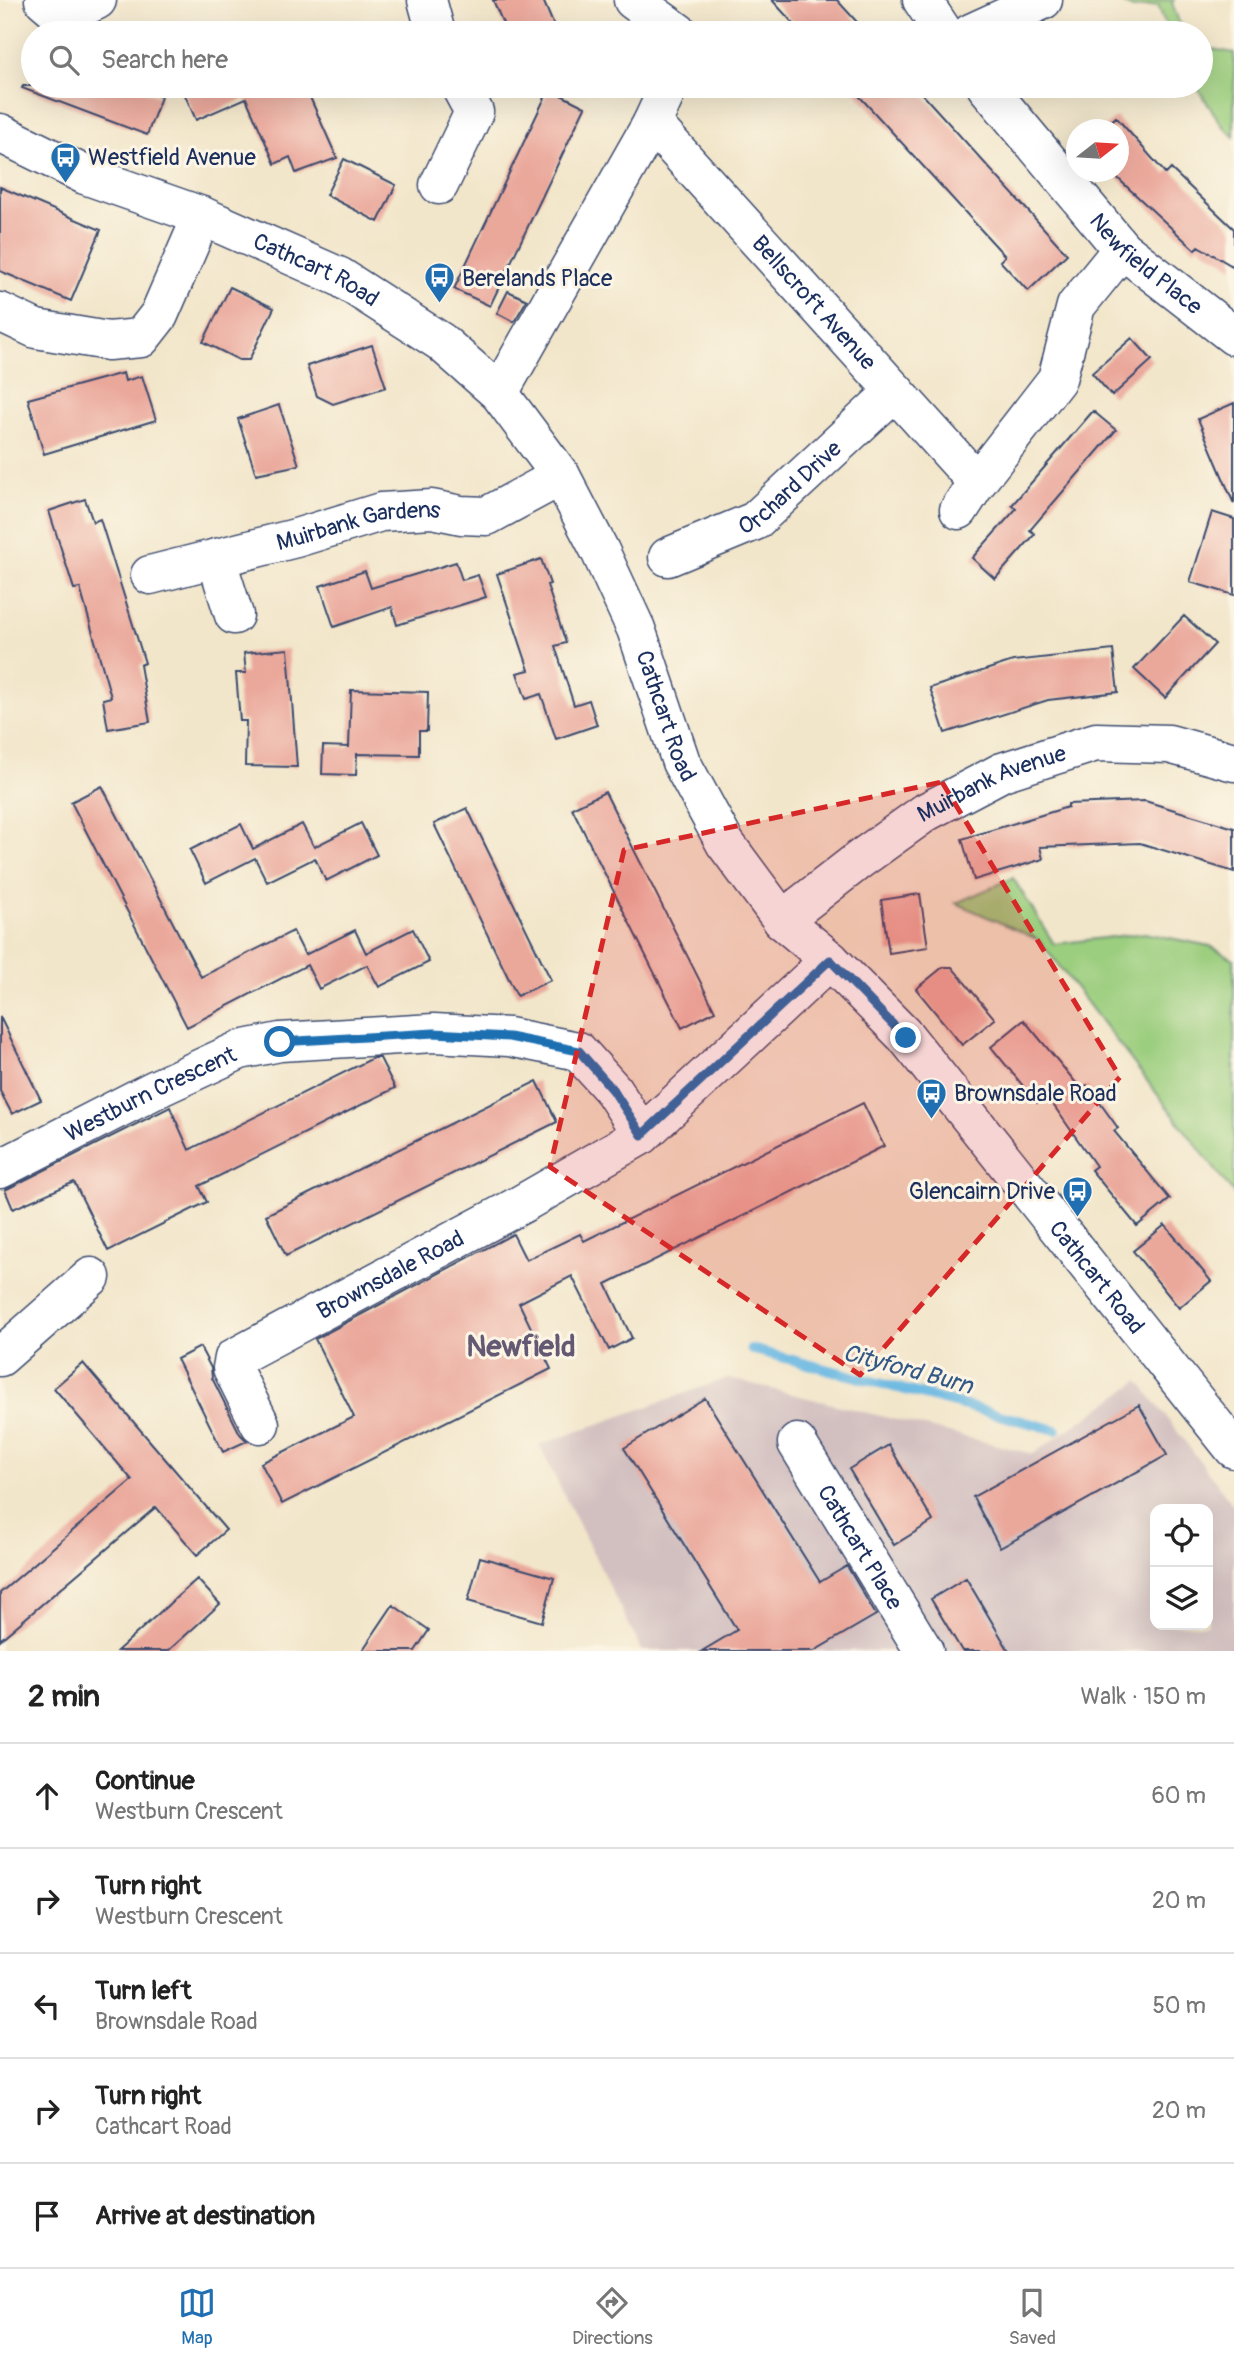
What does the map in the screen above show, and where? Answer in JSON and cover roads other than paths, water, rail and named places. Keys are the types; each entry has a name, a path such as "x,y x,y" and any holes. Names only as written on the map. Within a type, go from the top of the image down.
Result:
{"street":[{"path":"44,0 57,11 74,11 97,0"},
{"path":"427,0 433,21"},
{"path":"633,0 662,21"},
{"path":"922,0 936,21"},
{"path":"997,21 1043,0"},
{"path":"439,185 474,112 466,98"},
{"path":"499,393 652,123 663,98"},
{"name":"Newfield Place","path":"996,98 1122,249 1234,336"},
{"name":"Bellscroft Avenue","path":"652,123 895,391 968,496 1058,379 1076,306 1122,249"},
{"name":"Cathcart Road","path":"0,133 85,175 202,216 340,277 441,342 499,393 561,476 600,551 636,629 681,762 725,844 782,919 830,960 906,1038 1231,1440"},
{"path":"0,312 36,329 108,341 141,338 159,314 202,216"},
{"name":"Orchard Drive","path":"668,557 755,521 895,391"},
{"name":"Muirbank Gardens","path":"150,575 296,538 381,512 432,509 461,515 486,516 561,476"},
{"path":"216,558 234,615"},
{"name":"Muirbank Avenue","path":"782,919 926,812 1002,772 1096,742 1169,744 1234,762"},
{"name":"Brownsdale Road","path":"260,1424 232,1368 234,1358 520,1205 642,1135 830,960"},
{"name":"Westburn Crescent","path":"0,1170 156,1089 240,1050 280,1042 434,1033 509,1037 579,1051 613,1090 642,1135"},
{"path":"0,1357 91,1277"},
{"name":"Cathcart Place","path":"797,1443 924,1651"}],"waterway":[{"name":"Cityford Burn","path":"751,1349 1056,1430"}],"place":[{"name":"Westfield Avenue","path":"65,184"},
{"name":"Berelands Place","path":"439,305"},
{"name":"Brownsdale Road","path":"931,1120"},
{"name":"Glencairn Drive","path":"1078,1218"}],"district":[{"name":"Newfield","path":"521,1346"}]}
